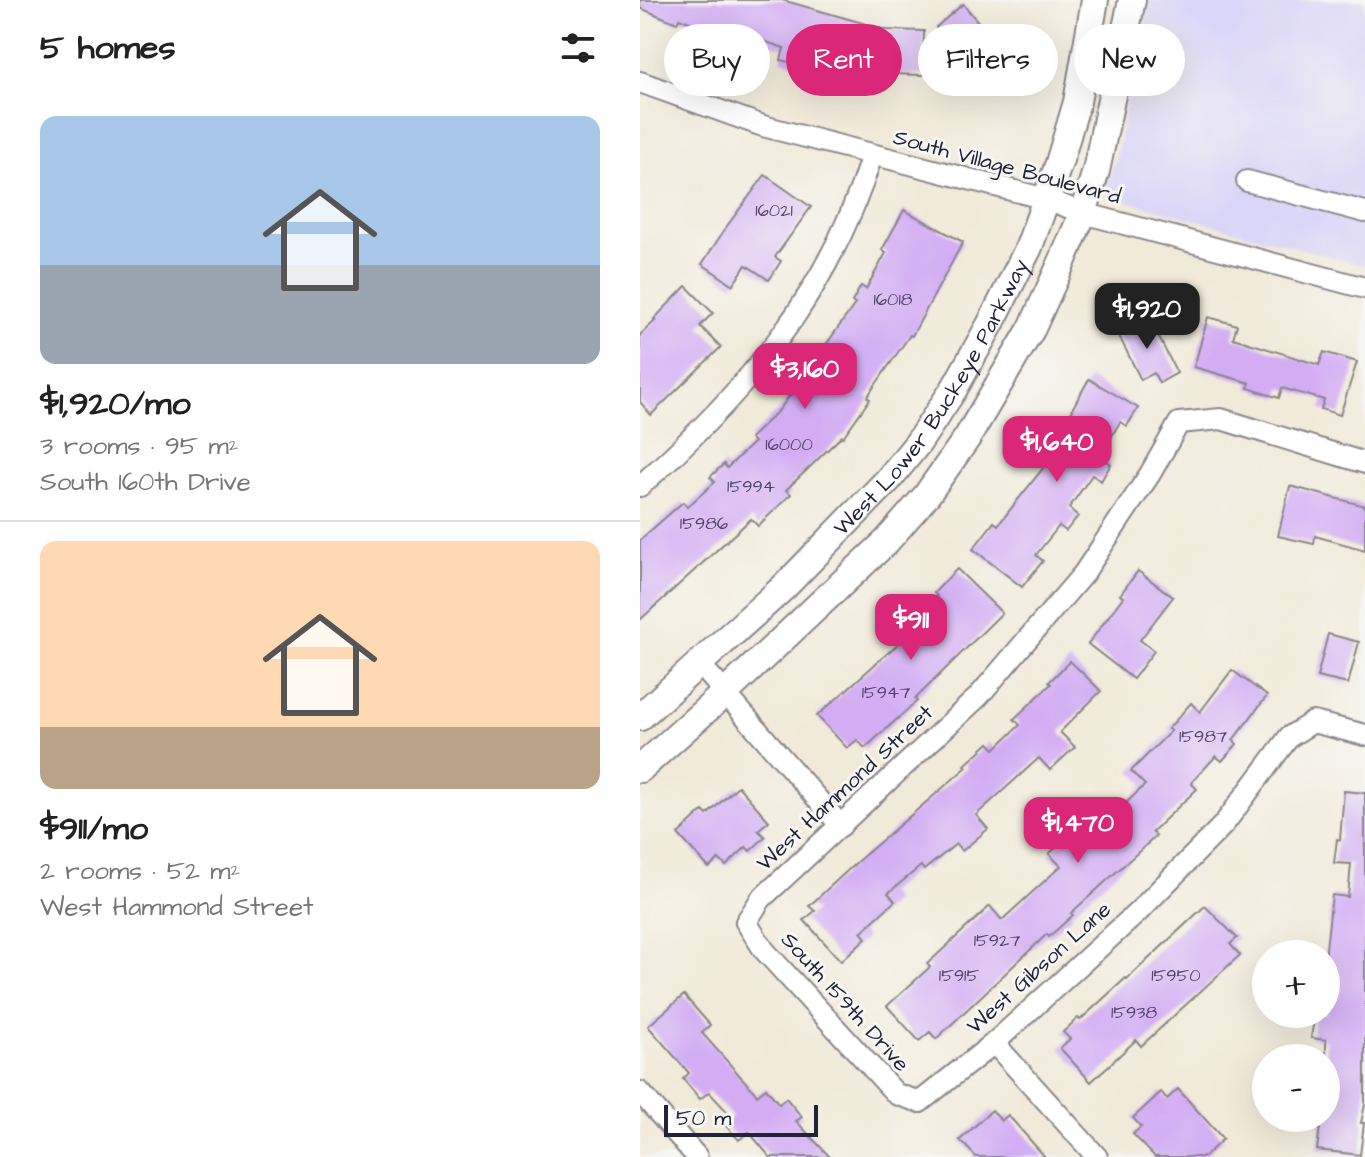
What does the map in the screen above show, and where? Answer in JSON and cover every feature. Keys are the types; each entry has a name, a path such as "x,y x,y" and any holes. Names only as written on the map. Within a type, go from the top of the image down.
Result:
{"main road":[{"name":"West Lower Buckeye Parkway","path":"640,717 785,586 888,480 918,443 954,389 1029,247 1077,102 1095,0"},
{"name":"West Lower Buckeye Parkway","path":"640,769 886,542 926,496 967,438 1021,348 1083,213 1096,171 1132,0"}],"street":[{"name":"South Village Boulevard","path":"640,82 763,126 1046,199 1083,213 1365,288"},
{"path":"640,486 724,406 762,363 796,316 842,236 860,195 872,155"},
{"path":"1247,181 1365,212"},
{"name":"West Hammond Street","path":"746,922 761,899 978,697 1084,573 1150,474 1179,423 1221,419 1365,463"},
{"path":"699,663 841,826"},
{"name":"West Gibson Lane","path":"920,1102 994,1043 1138,912 1224,824 1289,737 1313,722 1365,735"},
{"name":"South 159th Drive","path":"746,922 764,950 896,1094 920,1102"},
{"path":"994,1043 1097,1157"},
{"path":"640,1092 697,1157"}],"shaded area":[{"path":"1145,0 1365,0 1365,266 1112,197 1108,193 1128,96 1185,96 1185,24 1141,24"}],"building":[{"path":"640,0 782,0 866,24 786,24 786,61 781,60 784,48 770,43 770,24 695,24 679,18 677,23 640,8"},
{"path":"963,4 980,24 940,24"},
{"path":"902,30 918,31 918,75 902,74"},
{"path":"765,175 811,207 775,257 781,261 769,280 746,265 733,285 702,264"},
{"path":"904,210 963,242 912,336 867,397 870,399 843,437 786,490 791,494 758,526 751,519 640,620 640,540 683,502 687,507 715,482 710,477 724,464 727,468 754,442 750,438 780,409 855,304 852,302 861,286 866,289 886,253 882,250"},
{"path":"686,286 713,313 700,326 721,347 651,415 640,402 640,335"},
{"path":"1148,316 1177,373 1159,383 1154,373 1141,380 1117,332"},
{"path":"1208,317 1237,325 1233,338 1319,365 1324,352 1357,362 1340,415 1321,409 1324,400 1282,388 1279,398 1248,388 1250,383 1194,367"},
{"path":"1089,379 1138,408 1127,426 1120,422 1100,456 1111,464 1101,481 1092,475 1069,508 1078,516 1066,531 1059,526 1036,555 1043,561 1022,587 973,549 994,522 998,525 1047,463 1041,460"},
{"path":"1290,486 1365,506 1365,550 1315,536 1314,544 1278,536"},
{"path":"957,569 1002,613 915,699 917,701 865,748 857,740 847,748 817,716 900,642 894,637 937,596 934,593"},
{"path":"1138,571 1173,597 1140,640 1154,651 1133,679 1088,644"},
{"path":"1328,634 1359,642 1348,684 1317,677"},
{"path":"1070,661 1101,691 1060,732 1075,747 1050,770 1039,758 976,815 988,829 962,851 956,844 924,870 921,866 888,893 895,901 861,932 866,938 841,961 804,920 815,911 809,906 967,767 965,765 989,743 995,749 1020,725 1014,719"},
{"path":"1232,670 1267,696 1233,740 1237,744 1222,761 1216,756 1191,783 1197,789 1152,832 1156,836 1071,913 1073,915 1049,937 1047,934 936,1039 930,1032 919,1041 887,1006 990,906 1002,920 1061,866 1049,854 1074,831 1085,842 1145,785 1131,771 1171,731 1168,729 1191,703 1200,712"},
{"path":"738,786 769,821 758,830 765,837 750,851 746,847 726,866 719,859 709,868 678,834 703,811 707,815"},
{"path":"1344,791 1365,793 1365,1104 1360,1155 1317,1150 1319,1132 1340,1132 1340,1044 1326,1044 1326,1040 1311,1038 1313,1028 1340,1028 1340,940 1327,940 1332,895 1348,897 1351,864 1334,863 1337,839 1340,840"},
{"path":"1205,906 1237,938 1230,944 1240,955 1141,1046 1136,1040 1091,1082 1060,1048 1070,1039 1063,1032 1127,979"},
{"path":"684,995 710,1025 702,1033 757,1095 766,1088 779,1104 786,1098 802,1117 796,1121 830,1157 770,1157 749,1132 739,1140 724,1124 732,1117 709,1092 700,1099 683,1079 689,1073 648,1026"},
{"path":"1178,1089 1223,1139 1204,1157 1155,1157 1133,1134 1141,1127 1133,1118 1161,1092 1167,1099"},
{"path":"992,1110 1001,1121 1008,1115 1045,1157 976,1157 960,1140"}]}
